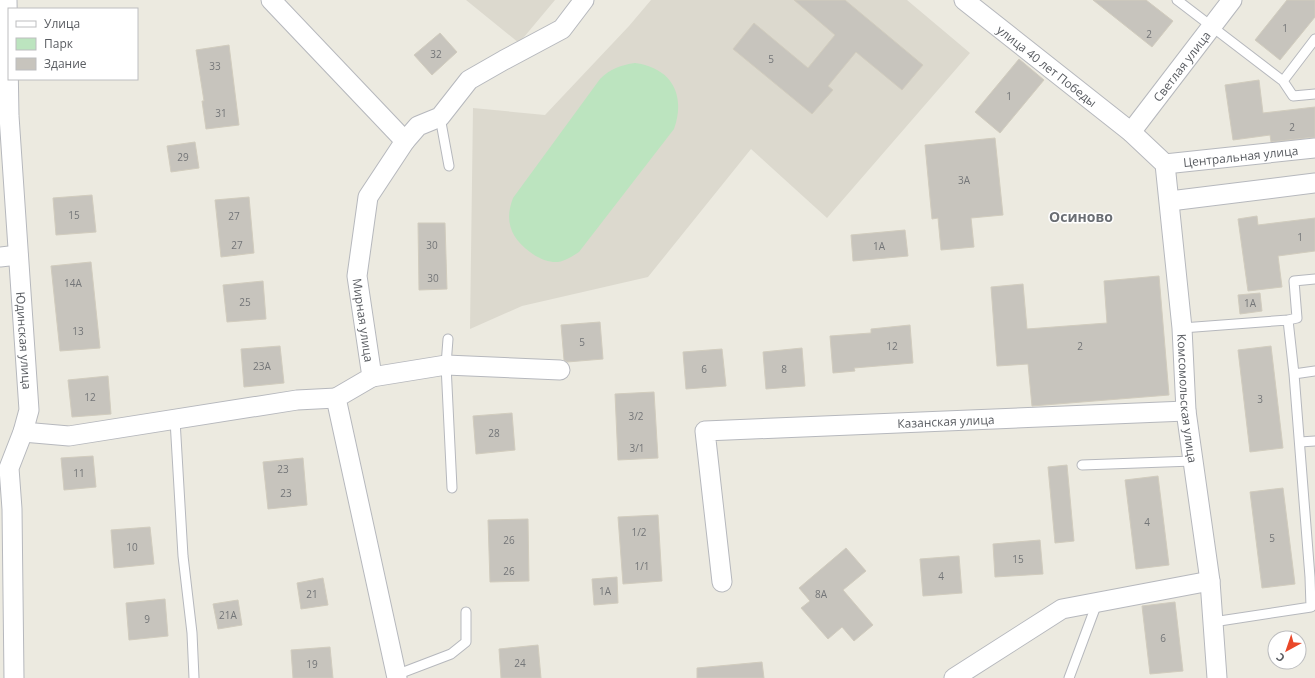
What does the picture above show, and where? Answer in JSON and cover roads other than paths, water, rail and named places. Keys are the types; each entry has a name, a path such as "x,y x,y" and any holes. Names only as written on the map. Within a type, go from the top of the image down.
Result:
{"street":[{"name":"Юдинская улица","path":"7,0 5,116 9,256 29,410 24,432 9,468 12,509 14,678"},
{"path":"271,0 405,141"},
{"path":"440,117 469,80 562,29 584,0"},
{"name":"улица 40 лет Победы","path":"964,0 1131,132"},
{"name":"Светлая улица","path":"1131,132 1232,0"},
{"name":"Мирная улица","path":"336,398 372,377 357,276 368,197 405,141 418,126 440,117"},
{"path":"1131,132 1165,164"},
{"name":"Центральная улица","path":"1165,164 1315,148"},
{"name":"Комсомольская улица","path":"1165,164 1170,200 1182,328 1186,411 1210,581 1216,678"},
{"path":"1170,200 1315,183"},
{"path":"372,377 446,365 560,370"},
{"path":"24,432 69,436 297,400 336,398 396,677"},
{"name":"Казанская улица","path":"722,582 705,431 1186,411"},
{"path":"954,678 1062,609 1210,581"}],"lane":[{"path":"1177,0 1283,81 1293,96 1315,94"},
{"path":"1283,81 1315,39"},
{"path":"440,117 449,166"},
{"path":"1182,328 1288,320 1296,318 1294,281 1315,279"},
{"path":"1213,622 1311,607 1313,577 1288,320"},
{"path":"448,338 446,365 452,488"},
{"path":"1294,374 1315,371"},
{"path":"175,420 183,556 192,633 194,678"},
{"path":"1300,442 1315,441"},
{"path":"1082,465 1193,461"},
{"path":"1069,678 1098,602"},
{"path":"396,677 451,654 466,642 466,612"}],"district":[{"name":"Осиново","path":"1081,216"}]}
